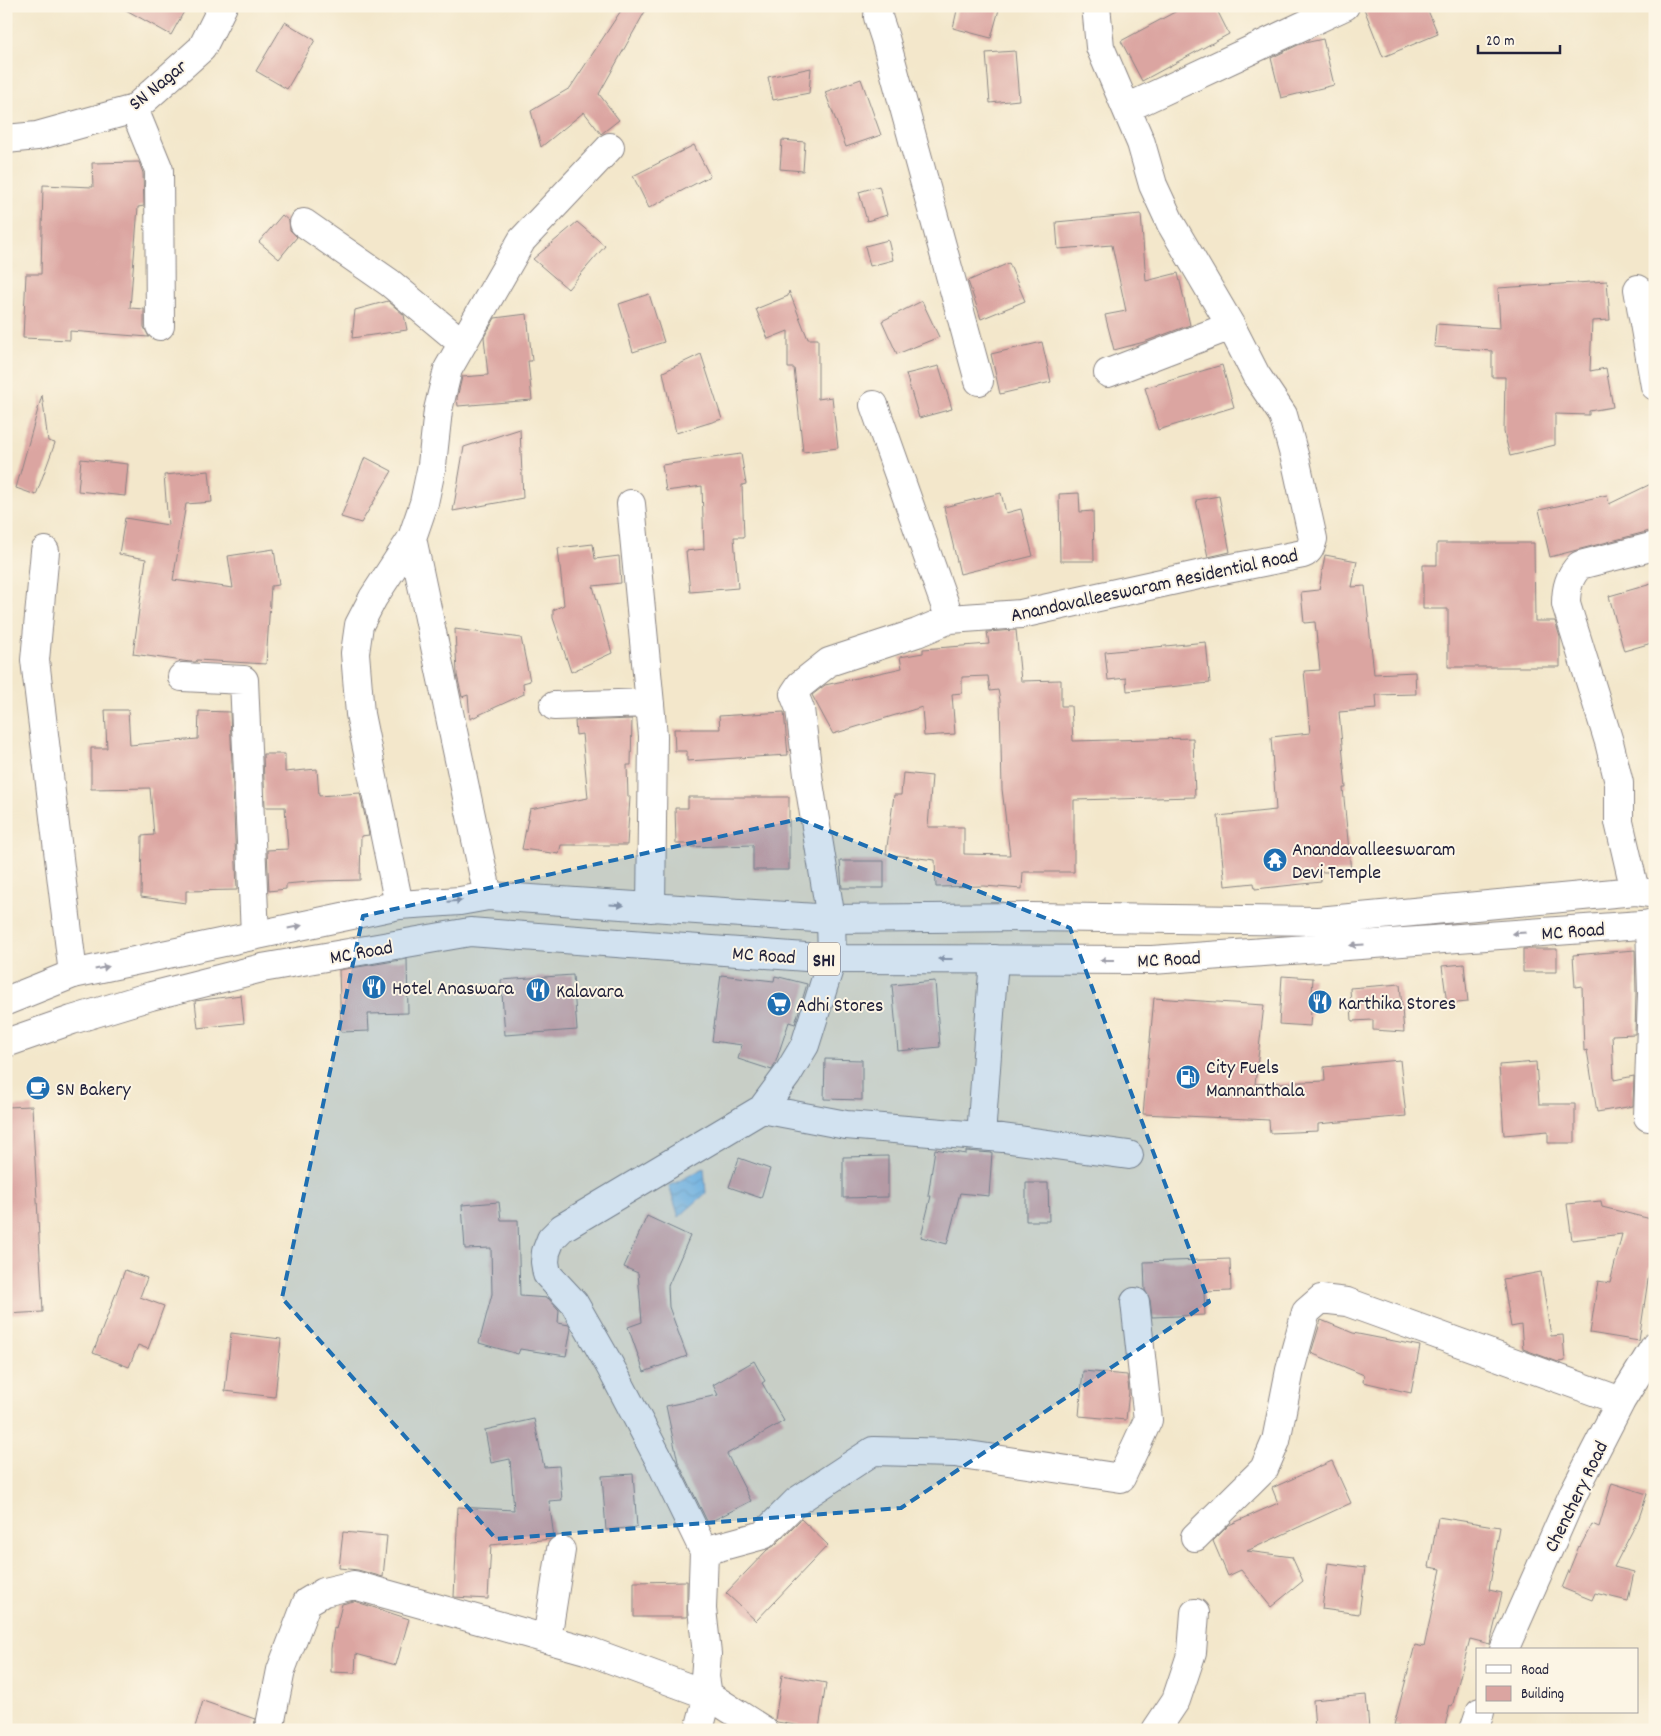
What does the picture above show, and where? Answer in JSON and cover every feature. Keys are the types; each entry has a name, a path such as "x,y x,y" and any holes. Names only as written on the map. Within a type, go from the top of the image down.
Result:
{"street":[{"name":"SN Nagar","path":"6,139 37,136 134,109 202,48 223,6"},
{"path":"879,6 878,17 888,47 979,381"},
{"name":"Anandavalleeswaram Residential Road","path":"831,919 809,783 800,709 794,694 800,684 830,662 917,633 950,619 1021,614 1307,553 1313,539 1296,462 1282,414 1256,375 1231,326 1170,224 1153,185 1142,143 1100,47 1096,6"},
{"path":"1127,108 1345,6"},
{"path":"134,109 158,170 160,326"},
{"path":"399,905 360,714 355,654 359,625 373,598 412,538 424,503 432,465 440,402 448,369 522,240 610,147"},
{"path":"304,223 390,283 462,343"},
{"path":"1638,289 1655,386"},
{"path":"1108,373 1231,326"},
{"path":"874,405 950,619"},
{"path":"631,504 653,736 651,908"},
{"path":"412,538 488,896"},
{"path":"1645,892 1619,822 1619,783 1609,742 1566,604 1566,593 1573,572 1580,565 1655,546"},
{"path":"45,551 35,660 73,974"},
{"path":"182,677 244,680 255,936 262,968"},
{"path":"554,706 650,703"},
{"name":"MC Road","path":"6,1001 73,974 399,905 460,901 488,896 831,919 1031,917 1318,921 1645,892"},
{"path":"699,1730 708,1695 705,1677 707,1654 702,1609 704,1551 610,1366 574,1303 547,1274 546,1252 551,1239 562,1228 762,1109 787,1075 805,1045 832,959 831,919"},
{"path":"1648,1117 1652,924"},
{"name":"MC Road","path":"6,1043 133,1001 262,968 470,932 832,959 1152,960 1652,924"},
{"path":"981,1136 994,959"},
{"path":"762,1109 846,1125 981,1136 1129,1155"},
{"path":"1195,1537 1264,1469 1276,1441 1290,1370 1306,1312 1321,1298 1347,1302 1621,1401"},
{"path":"704,1551 763,1535 797,1501 873,1451 955,1453 1121,1478 1148,1420 1135,1302"},
{"name":"Chenchery Road","path":"1505,1648 1574,1492 1621,1401 1655,1346"},
{"path":"547,1639 561,1550"},
{"path":"268,1730 281,1670 307,1602 324,1592 354,1585 586,1650 708,1695 763,1730"},
{"path":"1156,1730 1176,1700 1192,1652 1195,1613"},
{"path":"1474,1730 1479,1714"}],"highlighted area":[{"path":"799,819 1070,928 1209,1302 901,1508 496,1539 282,1298 363,916"}],"water":[{"path":"704,1168 706,1193 679,1217 669,1186"}],"building":[{"path":"119,6 187,6 171,35"},
{"path":"624,6 648,6 599,94 619,120 601,134 584,112 541,147 531,111 570,88"},
{"path":"958,6 1000,6 991,38 953,28"},
{"path":"1186,6 1215,6 1229,34 1142,81 1121,41"},
{"path":"1363,6 1426,6 1438,34 1383,57"},
{"path":"285,22 315,40 287,89 256,71"},
{"path":"1323,39 1334,85 1281,98 1271,58 1300,44"},
{"path":"1015,51 1019,100 990,103 986,53"},
{"path":"811,68 809,93 773,100 768,77"},
{"path":"861,79 881,135 846,147 825,92"},
{"path":"782,140 805,142 803,171 780,169"},
{"path":"694,145 710,176 649,208 633,176"},
{"path":"139,162 143,173 144,206 138,207 130,308 144,309 144,327 149,337 70,331 70,340 23,338 26,274 41,274 43,185 93,187 92,163"},
{"path":"879,186 887,215 867,221 859,192"},
{"path":"1141,214 1146,281 1178,273 1190,325 1144,342 1114,350 1105,315 1126,311 1112,245 1058,249 1056,222"},
{"path":"282,215 289,221 290,230 297,237 279,259 259,242"},
{"path":"577,222 605,246 568,289 533,259"},
{"path":"888,240 893,260 870,266 865,246"},
{"path":"1009,263 1025,301 981,319 968,281"},
{"path":"1607,281 1610,320 1592,321 1590,371 1606,368 1613,407 1589,411 1589,415 1555,414 1555,445 1510,456 1504,432 1505,377 1492,377 1492,351 1434,347 1436,324 1500,328 1498,288"},
{"path":"789,291 808,339 818,339 818,399 832,397 838,448 803,452 794,368 788,368 788,331 768,339 756,309 788,296"},
{"path":"649,294 664,342 633,352 619,304"},
{"path":"388,301 404,315 407,330 352,338 355,310"},
{"path":"922,301 939,337 897,354 882,321"},
{"path":"527,314 532,361 528,361 532,400 458,406 457,398 462,377 488,375 484,337 495,318"},
{"path":"1042,342 1051,382 1000,394 991,354"},
{"path":"701,354 722,419 676,433 663,372"},
{"path":"1222,365 1234,407 1158,430 1145,388"},
{"path":"939,366 952,409 919,418 906,374"},
{"path":"42,395 48,441 55,443 36,495 16,488"},
{"path":"520,429 523,498 453,511 464,447"},
{"path":"741,454 746,484 742,485 744,537 734,537 738,588 690,592 686,551 704,549 702,486 666,491 662,465"},
{"path":"365,457 392,471 361,523 341,517"},
{"path":"81,459 128,464 125,496 78,491"},
{"path":"209,471 212,502 186,504 173,580 233,588 228,556 274,549 279,585 271,586 266,664 197,660 196,662 190,662 133,654 146,559 119,554 125,518 168,525 164,475"},
{"path":"1655,482 1655,528 1550,557 1539,510 1607,495 1609,504"},
{"path":"1001,493 1006,513 1021,509 1033,556 960,574 944,507"},
{"path":"1079,493 1080,512 1093,511 1094,561 1060,561 1059,494"},
{"path":"1219,496 1230,552 1208,557 1196,500"},
{"path":"1437,543 1534,543 1535,621 1555,621 1560,637 1560,667 1448,667 1448,609 1423,609 1423,565 1437,565"},
{"path":"593,544 595,559 619,556 621,583 593,586 612,653 571,672 553,618 553,610 564,605 558,548"},
{"path":"1325,555 1357,561 1352,587 1365,586 1374,674 1415,672 1416,694 1376,695 1377,709 1339,712 1346,788 1343,788 1351,872 1321,872 1321,882 1255,889 1254,883 1225,886 1218,816 1276,810 1271,737 1310,733 1304,671 1320,670 1315,622 1304,623 1301,592 1319,590"},
{"path":"1655,583 1655,642 1624,651 1609,596"},
{"path":"455,629 521,638 530,681 523,683 524,694 470,719 468,695 462,697 457,675"},
{"path":"1016,630 1021,681 1061,680 1061,706 1071,706 1073,741 1193,738 1195,797 1074,800 1074,872 1023,872 1022,889 984,886 936,887 935,860 886,854 894,795 901,795 903,773 932,776 928,827 964,827 964,854 1010,855 1002,789 1000,700 998,690 990,691 988,676 962,677 962,693 952,694 955,734 924,736 922,707 833,734 812,695 825,685 902,668 900,657 923,653 923,649 989,644 987,632"},
{"path":"1206,642 1210,683 1127,691 1126,678 1108,680 1105,652"},
{"path":"105,710 128,710 130,745 198,739 199,711 230,712 237,890 186,891 186,903 141,897 142,836 154,835 150,788 91,789 91,748 107,748"},
{"path":"784,712 788,755 687,761 687,751 675,751 674,729 720,729 719,716"},
{"path":"632,719 631,765 627,765 628,797 630,797 627,845 561,845 559,854 522,849 530,809 588,798 582,734 576,735 575,721"},
{"path":"263,754 285,754 285,772 317,769 319,796 360,793 369,835 361,836 360,880 286,884 286,889 269,891 267,850 288,849 285,807 265,807"},
{"path":"688,797 789,797 789,870 753,870 753,845 689,847 689,844 676,844 675,808 688,808"},
{"path":"840,861 884,861 884,888 842,888"},
{"path":"1523,949 1557,949 1557,972 1523,972"},
{"path":"1635,950 1635,1034 1612,1035 1614,1080 1634,1076 1633,1106 1597,1112 1587,1050 1584,1051 1582,986 1575,987 1573,955"},
{"name":"Hotel Anaswara","path":"407,959 408,1013 368,1014 369,1031 341,1032 339,970"},
{"path":"1464,964 1468,1002 1447,1004 1442,966"},
{"path":"573,975 577,1030 505,1035 501,980"},
{"path":"721,975 774,981 775,976 807,984 795,1024 789,1022 772,1070 738,1059 742,1045 712,1041"},
{"path":"1282,976 1313,978 1310,1026 1279,1024"},
{"path":"935,981 940,1047 898,1051 892,985"},
{"path":"1400,984 1404,1032 1373,1030 1373,1020 1352,1021 1350,988"},
{"path":"241,995 244,1023 198,1028 195,1001"},
{"path":"1154,998 1264,1005 1255,1084 1325,1081 1324,1067 1400,1060 1406,1116 1318,1124 1318,1131 1270,1133 1269,1120 1143,1114"},
{"path":"825,1059 862,1060 862,1100 824,1099"},
{"path":"1536,1062 1539,1104 1575,1104 1575,1143 1548,1143 1548,1131 1504,1135 1499,1065"},
{"path":"32,1106 43,1312 6,1314 6,1107"},
{"path":"935,1149 966,1154 966,1151 992,1153 989,1196 960,1193 947,1244 921,1237 931,1196 928,1196"},
{"path":"888,1156 888,1197 843,1198 843,1157"},
{"path":"739,1158 770,1169 761,1198 729,1187"},
{"path":"1026,1183 1048,1183 1049,1221 1026,1221"},
{"path":"1601,1201 1602,1207 1655,1220 1655,1267 1650,1266 1639,1341 1590,1333 1598,1281 1610,1283 1622,1234 1572,1240 1567,1204"},
{"path":"499,1202 501,1220 518,1220 520,1296 548,1298 559,1310 558,1323 569,1325 571,1329 566,1356 520,1349 518,1354 479,1343 492,1294 491,1248 465,1249 462,1205"},
{"path":"647,1216 690,1236 668,1286 669,1307 687,1356 644,1372 628,1327 642,1322 638,1273 624,1267"},
{"path":"1230,1259 1231,1291 1204,1292 1205,1315 1152,1317 1150,1300 1145,1290 1144,1262"},
{"path":"125,1270 147,1278 140,1297 164,1306 148,1349 138,1345 129,1367 93,1353"},
{"path":"1541,1272 1551,1336 1563,1335 1565,1361 1558,1362 1523,1349 1521,1325 1511,1327 1503,1279"},
{"path":"1321,1320 1353,1333 1420,1346 1411,1393 1363,1382 1364,1375 1311,1353"},
{"path":"231,1333 281,1339 275,1397 225,1391"},
{"path":"754,1361 765,1381 762,1383 784,1421 727,1454 751,1501 708,1523 678,1462 666,1406 718,1395 713,1385"},
{"path":"1083,1371 1127,1375 1129,1391 1126,1420 1079,1416"},
{"path":"534,1419 544,1467 559,1466 562,1500 549,1501 554,1537 551,1539 491,1545 488,1599 454,1597 458,1507 514,1510 510,1459 491,1463 485,1430"},
{"path":"1332,1461 1351,1503 1247,1551 1292,1557 1303,1581 1271,1607 1241,1570 1228,1576 1213,1541 1229,1525 1278,1503 1272,1488"},
{"path":"633,1474 637,1527 606,1530 602,1476"},
{"path":"1612,1483 1647,1494 1639,1518 1614,1567 1634,1572 1628,1601 1595,1593 1592,1600 1562,1588 1579,1546 1592,1524 1599,1527"},
{"path":"1438,1517 1500,1527 1489,1590 1502,1593 1490,1644 1470,1639 1444,1730 1398,1730 1399,1725 1394,1725 1415,1645 1424,1647 1441,1569 1429,1567"},
{"path":"801,1519 828,1545 756,1621 726,1593 767,1550 774,1546"},
{"path":"343,1532 387,1536 383,1577 358,1570 339,1568"},
{"path":"1328,1563 1365,1568 1359,1614 1322,1609"},
{"path":"687,1581 687,1617 634,1617 634,1582"},
{"path":"354,1601 409,1619 396,1665 356,1654 355,1673 331,1672 331,1649 334,1628 336,1629 342,1604"},
{"path":"782,1675 826,1683 819,1729 777,1722 775,1720"},
{"path":"1366,1695 1369,1728 1315,1730 1313,1700"},
{"path":"203,1701 255,1719 254,1730 194,1730"}],"place":[{"name":"Anandavalleeswaram Devi Temple","path":"1275,860"},
{"name":"Hotel Anaswara","path":"374,987"},
{"name":"Kalavara","path":"538,990"},
{"name":"Karthika Stores","path":"1320,1002"},
{"name":"Adhi Stores","path":"779,1004"},
{"name":"City Fuels Mannanthala","path":"1188,1077"},
{"name":"SN Bakery","path":"38,1088"}]}
